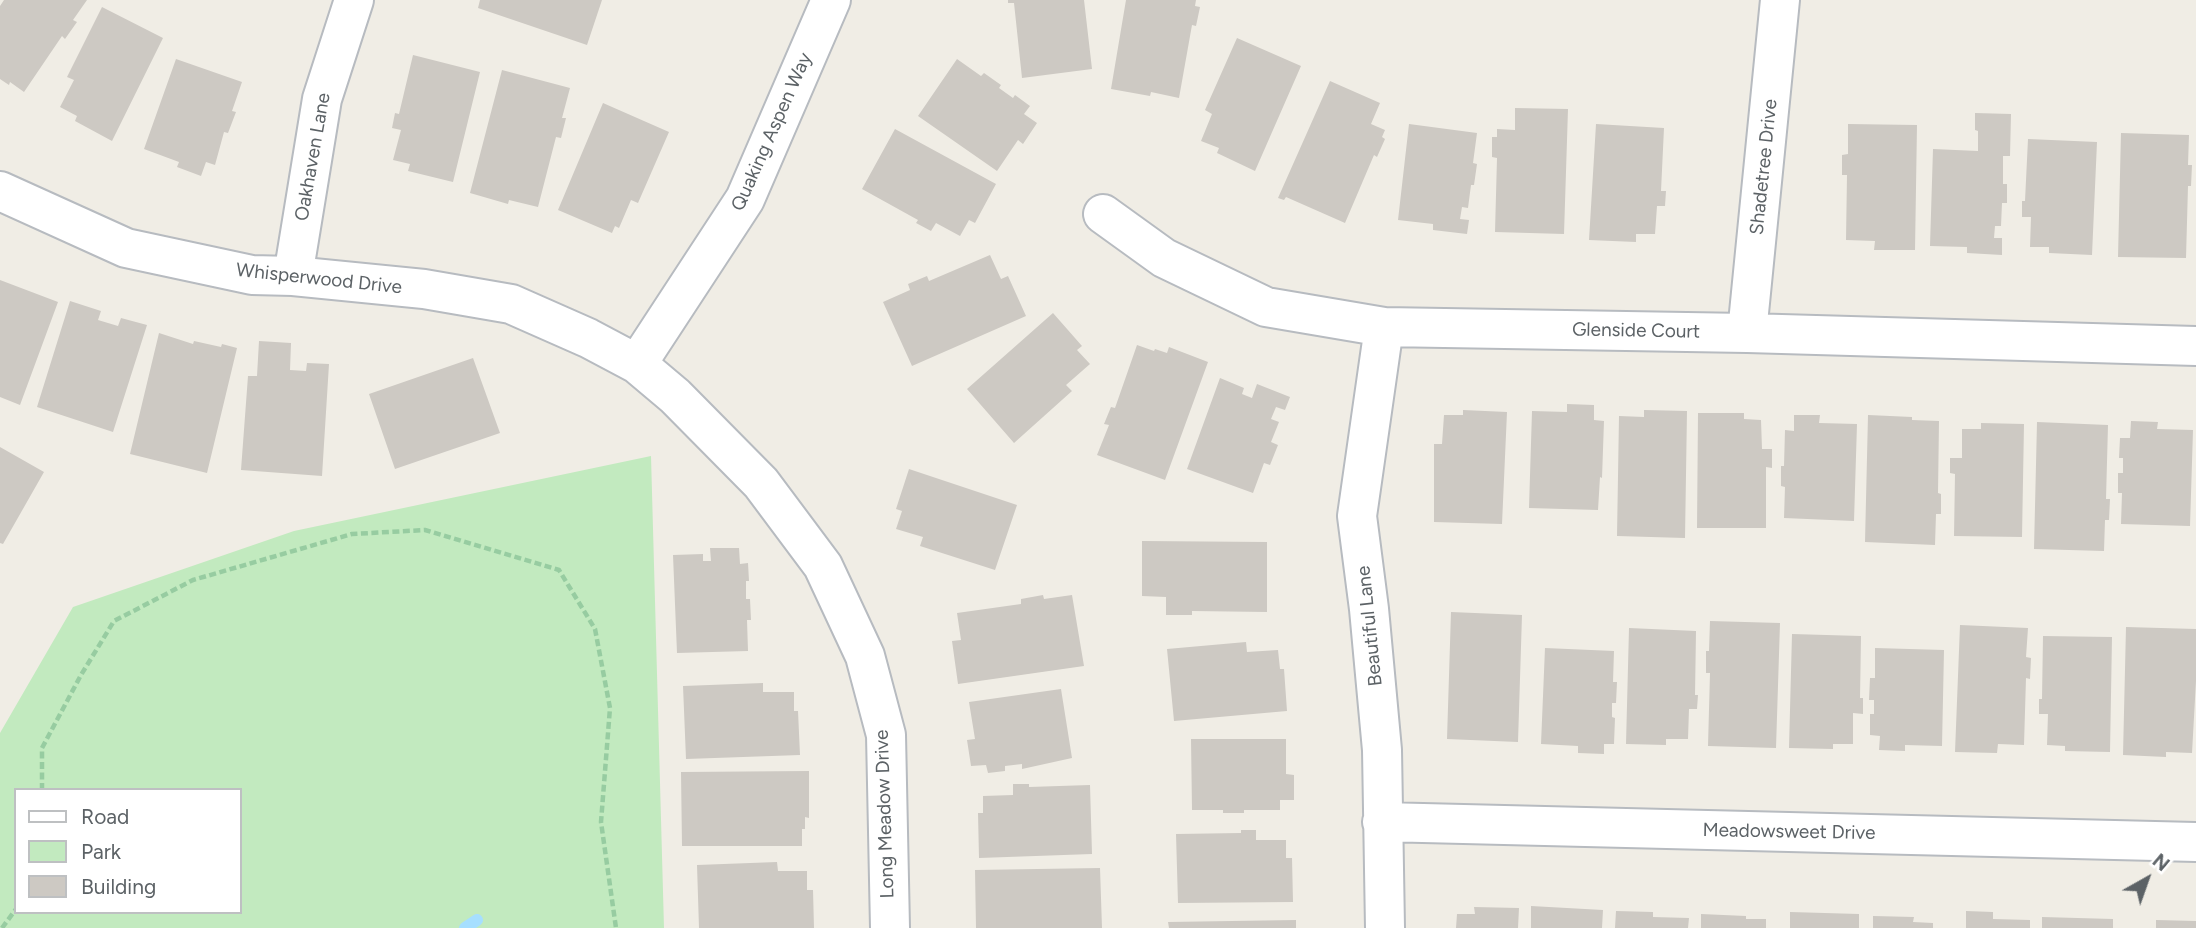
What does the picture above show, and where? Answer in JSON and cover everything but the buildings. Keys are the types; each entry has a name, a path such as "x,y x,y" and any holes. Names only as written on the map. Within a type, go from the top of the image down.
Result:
{"street":[{"name":"Oakhaven Lane","path":"293,276 322,99 354,0"},
{"name":"Quaking Aspen Way","path":"637,365 746,199 831,0"},
{"name":"Shadetree Drive","path":"1747,333 1780,0"},
{"name":"Whisperwood Drive","path":"0,191 126,248 253,275 293,276 424,289 511,304 588,338 637,365"},
{"name":"Glenside Court","path":"1103,214 1164,258 1266,307 1384,327 1747,333 2196,346"},
{"name":"Beautiful Lane","path":"1384,327 1357,516 1381,737 1385,928"},
{"name":"Long Meadow Drive","path":"637,365 675,396 761,483 823,566 865,656 886,735 890,928"},
{"name":"Meadowsweet Drive","path":"1382,822 2196,842"}],"path":[{"path":"42,788 42,748 114,621 193,580 352,534 425,530 559,570 595,629 610,708 601,822 616,928"},
{"path":"2,928 14,912"}],"green space":[{"path":"651,456 664,928 0,928 0,733 73,607 294,531"}],"waterway":[{"path":"465,928 477,920"}]}
